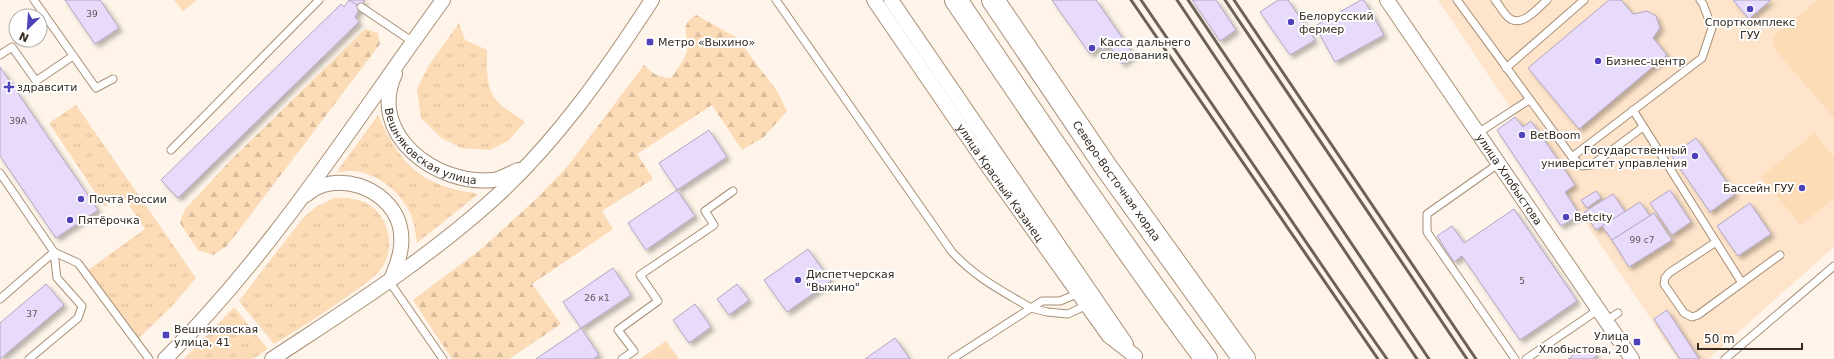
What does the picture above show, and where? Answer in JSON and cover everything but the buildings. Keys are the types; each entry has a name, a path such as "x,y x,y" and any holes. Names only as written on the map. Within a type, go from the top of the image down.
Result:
{"main road":[{"path":"956,0 1098,210 1206,359"},
{"name":"Северо-Восточная хорда","path":"993,0 1106,167 1244,359"}],"street":[{"name":"Вешняковская улица","path":"165,359 194,330 226,293 298,203 443,0"},
{"name":"Вешняковская улица","path":"272,359 390,281 491,202 562,125 600,77 652,0"},
{"name":"улица Красный Казанец","path":"874,0 1077,293 1091,303"},
{"name":"улица Красный Казанец","path":"891,0 1091,303 1136,358"},
{"name":"улица Хлобыстова","path":"1387,0 1632,359"},
{"name":"Вешняковская улица","path":"413,42 392,81 388,100 391,120 402,139 415,155 432,167 456,176 477,180 494,180 523,168"},
{"name":"Вешняковская улица","path":"298,203 311,191 330,183 348,183 369,189 387,203 398,223 402,246 397,265 390,281"}],"lane":[{"path":"34,0 96,88 113,78"},
{"path":"171,150 319,0"},
{"path":"776,0 952,252 967,268 1031,308 1047,312 1068,314 1091,303"},
{"path":"1457,0 1529,100 1572,157 1582,166 1592,165 1643,127"},
{"path":"1495,0 1508,18 1515,21 1523,20 1547,0"},
{"path":"1506,68 1584,0"},
{"path":"1572,157 1702,58 1712,28 1700,0"},
{"path":"361,7 413,42"},
{"path":"0,55 12,47 36,81 73,56"},
{"path":"1478,133 1529,100"},
{"path":"1632,110 1742,283"},
{"path":"1498,164 1427,214 1427,232 1515,359"},
{"path":"0,173 54,252 57,278 82,306 78,318 29,359"},
{"path":"622,359 634,351 618,330 658,301 640,274 714,225 705,211 733,191"},
{"path":"1716,242 1669,273 1665,278 1664,284 1684,313 1692,317 1698,315 1780,255"},
{"path":"0,299 54,252"},
{"path":"54,252 78,263 149,359"},
{"path":"1725,359 1834,266"},
{"path":"390,281 443,359"},
{"path":"952,359 1042,301 1060,301 1077,293"},
{"path":"1526,359 1602,315 1618,313"}],"shaded area":[{"name":"Государственный университет управления","path":"1438,0 1834,0 1834,247 1708,359 1678,359 1565,192 1575,185 1532,121 1523,127"}],"green space":[{"path":"174,0 197,0 183,11"},
{"path":"1818,0 1834,0 1834,118 1774,48 1774,36"},
{"path":"696,15 736,37 777,91 787,111 764,137 742,150 712,105 637,154 653,179 602,211 613,229 532,284 561,324 509,359 452,359 413,300 480,250 536,199 567,167 644,65 656,74 671,78 686,54 688,43 685,29 690,20"},
{"path":"459,23 465,40 487,50 487,70 490,90 493,96 503,107 525,122 508,141 490,150 461,148 440,137 421,118 417,89 429,65"},
{"path":"365,29 378,33 380,44 227,246 213,255 198,250 180,223 186,208 230,161"},
{"path":"76,105 196,278 173,305 139,338 88,270 145,229 122,195 105,207 49,123"},
{"path":"378,115 395,147 414,170 440,185 456,190 475,193 477,195 417,243 414,225 409,211 397,193 375,177 358,171 336,173"},
{"name":"Бассейн ГУУ","path":"1814,133 1834,157 1834,198 1801,225 1761,177"},
{"path":"334,198 348,198 368,204 374,208 383,220 388,232 389,244 387,257 381,269 361,287 321,315 274,344 239,301 303,218 316,207"},
{"path":"234,307 268,349 253,359 184,359"},
{"path":"666,341 679,359 640,359"}],"railway":[{"path":"1131,0 1378,359"},
{"path":"1141,0 1387,359"},
{"path":"1177,0 1417,359"},
{"path":"1188,0 1429,359"},
{"path":"1225,0 1467,359"},
{"path":"1234,0 1476,359"}],"place":[{"name":"Спорткомплекс ГУУ","path":"1750,9"},
{"name":"Белорусский фермер","path":"1291,22"},
{"name":"Метро «Выхино»","path":"650,42"},
{"name":"Kасса дальнего следования","path":"1092,48"},
{"name":"Бизнес-центр","path":"1598,61"},
{"name":"здравсити","path":"9,87"},
{"name":"BetBoom","path":"1522,135"},
{"name":"Государственный университет управления","path":"1695,156"},
{"name":"Бассейн ГУУ","path":"1802,188"},
{"name":"Почта России","path":"81,199"},
{"name":"Betcity","path":"1566,217"},
{"name":"Пятёрочка","path":"70,220"},
{"name":"Диспетчерская \"Выхино\"","path":"798,280"},
{"name":"Вешняковская улица, 41","path":"166,335"},
{"name":"Улица Хлобыстова, 20","path":"1637,342"}]}
